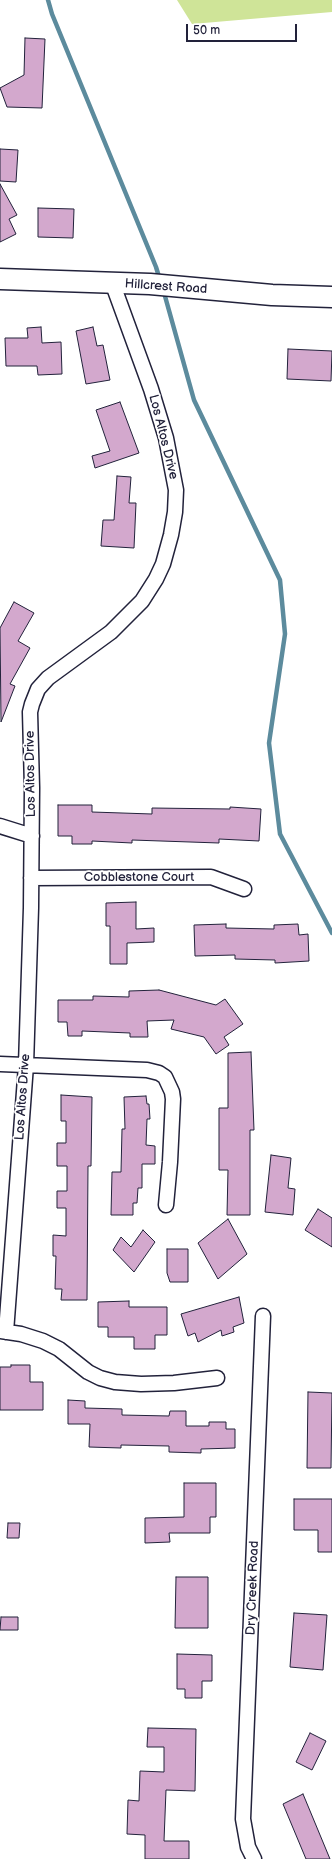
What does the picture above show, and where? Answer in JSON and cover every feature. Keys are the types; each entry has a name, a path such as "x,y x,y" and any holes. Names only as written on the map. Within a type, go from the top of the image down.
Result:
{"street":[{"name":"Hillcrest Road","path":"0,279 54,282 112,282 272,295 332,297"},
{"name":"Los Altos Drive","path":"3,1332 26,1065 32,836 30,712 34,697 48,678 111,632 142,601 156,579 163,564 171,535 175,512 176,490 166,438 151,388 112,282"},
{"path":"0,826 32,836"},
{"name":"Cobblestone Court","path":"31,878 211,878 244,889"},
{"path":"0,1064 147,1070 159,1073 165,1077 172,1092 173,1099 166,1206"},
{"name":"Dry Creek Road","path":"254,1859 248,1847 243,1819 263,1316"},
{"path":"3,1332 42,1341 59,1349 88,1372 100,1378 116,1382 174,1383 217,1378"}],"green space":[{"path":"177,0 332,0 332,12 192,24"}],"building":[{"path":"25,38 45,39 42,108 7,107 0,88 24,75"},
{"path":"0,149 18,150 16,182 0,181"},
{"path":"0,184 17,215 9,219 16,234 0,242"},
{"path":"38,208 74,209 73,238 38,237"},
{"path":"41,327 42,343 61,342 62,374 38,375 37,366 6,366 5,338 28,338 27,328"},
{"path":"93,327 97,346 103,345 110,380 86,384 76,331"},
{"path":"288,349 332,351 331,381 287,379"},
{"path":"120,402 139,453 95,468 92,456 110,451 96,410"},
{"path":"117,476 131,477 129,503 136,503 134,548 101,546 103,520 114,520"},
{"path":"14,602 34,613 18,641 30,648 10,684 15,686 1,722 0,628"},
{"path":"58,805 92,805 92,812 152,814 152,808 230,809 230,807 261,809 259,841 219,839 219,843 132,840 132,843 92,841 92,844 72,844 72,836 58,836"},
{"path":"136,902 136,929 154,928 154,942 127,943 127,964 110,964 110,926 106,926 106,903"},
{"path":"226,924 226,928 274,929 274,925 298,924 299,935 308,934 309,961 275,963 275,960 235,959 235,955 195,956 194,925"},
{"path":"159,990 216,1005 225,999 243,1024 224,1037 229,1045 216,1054 204,1037 171,1029 174,1020 147,1021 148,1037 130,1037 130,1033 82,1031 82,1036 68,1036 67,1022 58,1022 58,1000 93,1000 93,996 129,997 129,991"},
{"path":"251,1052 254,1130 250,1130 250,1215 227,1215 228,1170 219,1170 219,1108 228,1108 228,1053"},
{"path":"61,1095 92,1097 91,1166 88,1166 87,1300 61,1300 62,1289 55,1289 56,1256 53,1256 53,1235 66,1236 66,1208 57,1208 57,1191 67,1191 67,1166 57,1166 57,1143 66,1143 66,1121 61,1121"},
{"path":"146,1096 147,1104 149,1104 150,1119 147,1119 146,1145 155,1146 155,1164 142,1164 142,1188 138,1188 137,1203 133,1203 133,1215 111,1215 112,1172 121,1172 122,1129 125,1129 124,1097"},
{"path":"271,1155 291,1158 288,1188 295,1189 293,1215 265,1212"},
{"path":"318,1209 332,1218 332,1247 305,1230"},
{"path":"228,1219 247,1254 218,1279 198,1243"},
{"path":"143,1230 155,1242 134,1272 113,1250 121,1237 131,1247"},
{"path":"167,1249 188,1249 188,1282 170,1282 167,1273"},
{"path":"239,1297 244,1323 233,1327 234,1332 222,1336 221,1330 198,1342 195,1333 188,1336 181,1314"},
{"path":"129,1301 129,1307 167,1307 167,1335 155,1335 155,1349 134,1349 134,1337 108,1337 108,1327 98,1327 98,1302"},
{"path":"11,1365 30,1365 30,1382 43,1382 43,1410 0,1410 0,1367 11,1367"},
{"path":"308,1392 332,1393 331,1468 307,1468"},
{"path":"68,1400 85,1401 85,1408 122,1409 122,1415 169,1416 170,1411 186,1411 186,1426 209,1426 209,1422 226,1422 226,1429 235,1429 235,1448 201,1449 201,1453 169,1452 169,1446 121,1445 121,1448 89,1447 90,1424 68,1424"},
{"path":"184,1483 216,1483 216,1517 210,1517 210,1533 169,1533 170,1542 145,1543 145,1518 184,1517"},
{"path":"294,1499 332,1499 332,1552 318,1552 318,1530 294,1530"},
{"path":"8,1523 20,1523 19,1538 7,1538"},
{"path":"176,1577 208,1577 208,1628 175,1628"},
{"path":"294,1613 327,1615 323,1670 290,1667"},
{"path":"1,1617 18,1617 18,1630 0,1630"},
{"path":"177,1654 212,1655 212,1681 202,1681 202,1698 185,1698 185,1689 177,1689"},
{"path":"148,1728 196,1729 195,1791 166,1790 164,1841 189,1841 189,1859 145,1859 145,1835 127,1834 128,1800 139,1801 140,1771 164,1772 164,1747 147,1747"},
{"path":"310,1733 326,1741 312,1770 296,1762"},
{"path":"303,1794 330,1859 306,1859 283,1804"}],"waterway":[{"path":"48,0 52,14 160,280"},
{"path":"163,289 194,400 280,580 285,634 269,743 280,834 332,933"}]}
